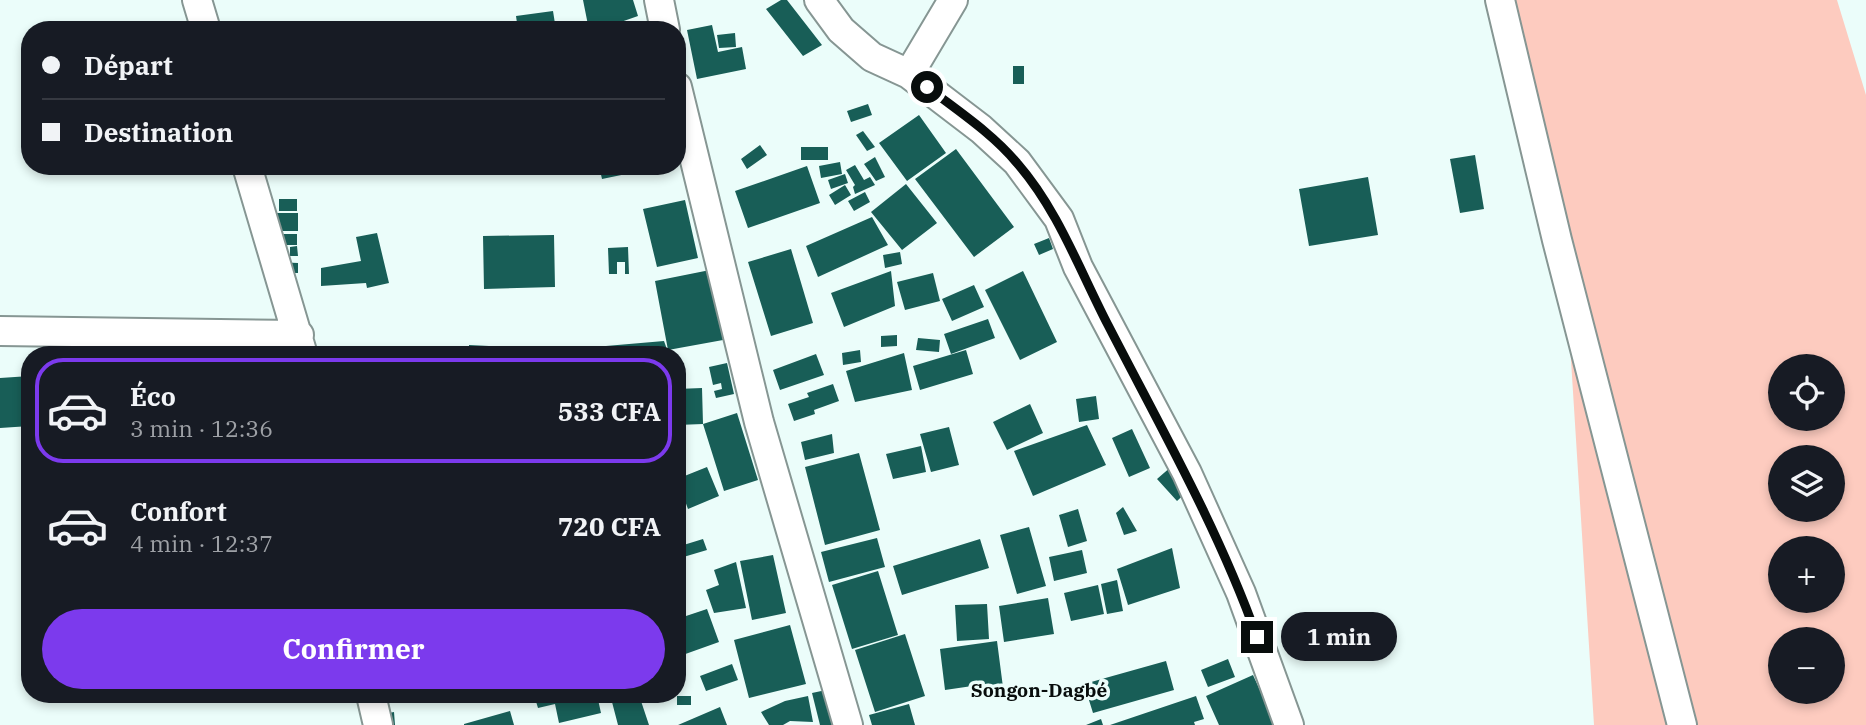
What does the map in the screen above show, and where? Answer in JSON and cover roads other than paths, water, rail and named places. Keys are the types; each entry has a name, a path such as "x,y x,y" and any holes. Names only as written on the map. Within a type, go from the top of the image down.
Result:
{"street":[{"path":"197,0 203,21"},
{"path":"659,0 663,21"},
{"path":"819,0 841,30 872,57 909,74 981,129 1017,162 1059,219 1078,267 1187,473 1241,593 1289,725"},
{"path":"909,74 953,0"},
{"path":"1500,0 1567,280 1682,725"},
{"path":"686,124 759,422 848,725"},
{"path":"0,331 301,345 250,175"},
{"path":"373,703 378,725"}],"district":[{"name":"Songon-Dagbé","path":"1039,690"}]}
